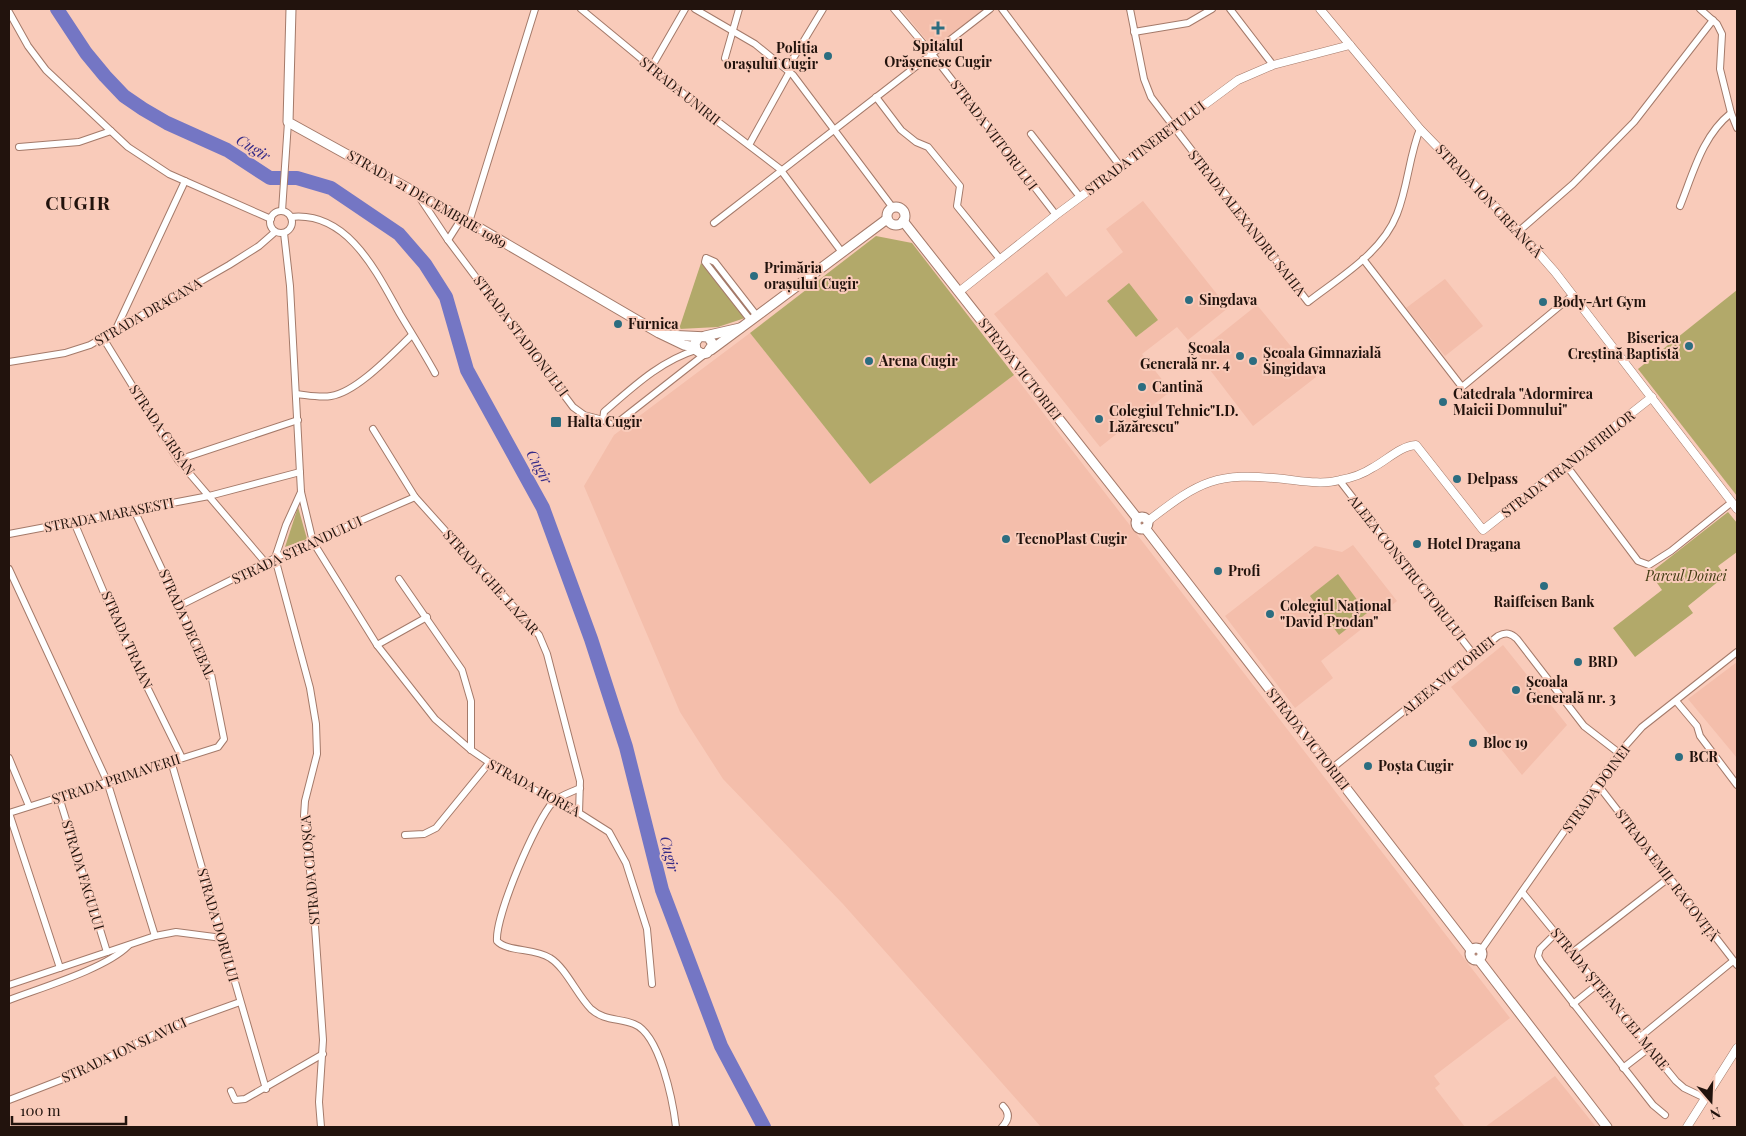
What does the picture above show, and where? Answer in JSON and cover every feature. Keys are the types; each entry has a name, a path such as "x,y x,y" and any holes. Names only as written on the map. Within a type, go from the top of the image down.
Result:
{"main road":[{"path":"288,122 291,9"},
{"name":"STRADA 21 DECEMBRIE 1989","path":"288,122 465,220 663,335 684,345 708,352"},
{"path":"708,352 743,328 887,218 887,213 892,208 903,210 903,221 899,224 893,225 887,218"},
{"name":"STRADA VICTORIEI","path":"903,221 1137,518 1136,526 1141,530 1146,525 1471,950"},
{"path":"695,349 695,343 702,337 743,328"},
{"name":"STRADA 21 DECEMBRIE 1989","path":"663,335 702,337"},
{"path":"702,337 712,341 708,352"},
{"path":"1479,960 1482,956 1480,950 1475,948 1471,950 1470,958 1479,960 1607,1127"}],"street":[{"path":"448,240 465,220 535,9"},
{"name":"STRADA UNIRII","path":"581,9 651,68 780,169 841,252"},
{"path":"651,68 685,9"},
{"path":"695,9 733,31 788,69 892,208"},
{"path":"726,58 739,9"},
{"path":"750,145 794,57 823,9"},
{"name":"STRADA VIITORULUI","path":"894,9 932,54 1056,215"},
{"path":"714,223 780,169 990,9"},
{"path":"1002,9 1120,166"},
{"name":"STRADA ALEXANDRU SAHIA","path":"1130,9 1147,90 1173,127 1308,302 1363,259"},
{"path":"1134,32 1188,23 1212,9"},
{"path":"1230,9 1273,65"},
{"name":"STRADA ION CREANGĂ","path":"1320,9 1420,128 1519,231 1573,295 1737,509"},
{"path":"1700,9 1713,20 1722,34 1720,68 1730,113 1737,128"},
{"path":"9,12 36,59 111,131 149,162 185,181 271,219"},
{"path":"1519,231 1573,184 1634,122 1713,20"},
{"name":"STRADA TINERETULUI","path":"960,291 1120,166 1238,80 1273,65 1350,45"},
{"path":"876,97 901,130 916,142 928,147 954,179 960,192 956,201 957,206 1000,259"},
{"path":"1680,206 1701,152 1715,128 1730,113"},
{"path":"282,211 288,122"},
{"path":"1420,128 1411,152 1397,213 1380,242 1363,259 1462,387 1573,295"},
{"path":"19,147 79,142 111,131"},
{"path":"1031,134 1080,197"},
{"path":"116,330 185,181"},
{"name":"STRADA STADIONULUI","path":"418,195 448,240 574,407 584,415 603,420"},
{"path":"291,217 291,227 284,233 275,232 270,226 271,219 275,213 282,211 291,217 308,216 333,226 352,240 375,270 436,373"},
{"name":"STRADA DRAGANA","path":"9,362 65,353 103,338 229,265 259,246 275,232"},
{"name":"STRADA HOREA","path":"284,233 290,286 301,492 313,542 377,645 435,719 489,763 554,801 579,813 609,832 626,863 647,929 652,984"},
{"path":"706,258 711,258 715,262 754,319 708,266 705,262 706,258"},
{"path":"296,394 327,397 340,394 366,376 412,335"},
{"name":"STRADA CRISAN","path":"103,338 178,460 265,562"},
{"path":"695,349 678,355 660,366 604,412 603,420 612,425 617,423 708,352"},
{"name":"STRADA TRANDAFIRILOR","path":"1340,480 1371,469 1406,447 1416,446 1483,530 1652,397"},
{"path":"178,460 298,420"},
{"name":"STRADA GHE. LAZAR","path":"373,429 415,497 539,636 548,661 580,788 579,813"},
{"path":"1566,465 1638,561 1649,565 1671,552 1732,502"},
{"name":"STRADA MARASESTI","path":"9,534 210,496 300,472"},
{"path":"1146,525 1195,488 1216,479 1246,476 1318,482 1340,480"},
{"name":"ALEEA CONSTRUCTORULUI","path":"1340,480 1474,655"},
{"path":"275,558 286,525 301,492"},
{"name":"STRADA STRANDULUI","path":"180,605 265,562 415,497"},
{"name":"STRADA DECEBAL","path":"134,510 211,674 221,716 224,734 223,743"},
{"name":"STRADA TRAIAN","path":"74,522 124,640 182,758"},
{"name":"STRADA CLOȘCA","path":"275,558 310,688 316,724 316,754 305,801 304,816 314,907 323,1054 319,1102 320,1127"},
{"path":"9,569 107,781 155,936"},
{"path":"399,579 458,664 469,690 472,715 471,750"},
{"path":"377,645 427,617"},
{"name":"ALEEA VICTORIEI","path":"1331,769 1504,633 1512,634 1584,726 1619,753"},
{"name":"STRADA DOINEI","path":"1480,950 1619,753 1642,727 1737,652"},
{"path":"1676,701 1697,726 1700,736 1737,784"},
{"name":"STRADA PRIMAVERII","path":"9,813 218,747 223,743"},
{"path":"9,758 29,806"},
{"name":"STRADA DORULUI","path":"171,761 266,1089"},
{"path":"405,836 424,834 436,828 489,763"},
{"name":"STRADA EMIL RACOVIȚĂ","path":"1598,785 1735,963"},
{"path":"580,788 554,801 541,821 515,877 498,927 497,941 504,946 538,952 551,958 596,1013 609,1019 634,1024 644,1031 654,1046 672,1098 676,1127"},
{"name":"STRADA FAGULUI","path":"59,797 107,952"},
{"path":"9,813 60,968"},
{"path":"1573,952 1670,877"},
{"name":"STRADA ȘTEFAN CEL MARE","path":"1522,892 1557,932 1676,1081 1684,1088 1705,1098"},
{"path":"9,985 155,936 184,932 222,938"},
{"path":"1557,932 1540,949 1538,956 1652,1105 1665,1115"},
{"path":"9,1000 102,963 122,952 130,945"},
{"path":"1640,1037 1735,963"},
{"path":"1573,1004 1598,984"},
{"name":"STRADA ION SLAVICI","path":"9,1100 71,1076 165,1029 240,1002"},
{"path":"1623,1068 1649,1048"},
{"path":"1687,1127 1737,1048"},
{"path":"231,1091 235,1100 240,1100 266,1089 323,1054"},
{"path":"1002,1127 1008,1118 1007,1111 1003,1106"}],"shaded area":[{"name":"Spitalul Orășenesc Cugir","path":"901,9 984,9 933,48"},
{"path":"1143,201 1228,308 1188,340 1177,327 1142,354 1171,391 1100,447 994,314 1047,272 1066,297 1123,252 1106,229"},
{"path":"1445,279 1483,326 1445,356 1406,308"},
{"path":"1257,305 1316,377 1253,426 1197,353"},
{"path":"750,333 870,484 1014,375 1510,1018 1434,1076 1440,1084 1435,1088 1465,1127 1041,1127 843,904 723,779 680,712 584,486 614,435"},
{"path":"1353,545 1397,601 1321,661 1333,678 1295,708 1225,616 1315,546 1342,552"},
{"path":"1503,645 1567,725 1522,775 1451,687"},
{"path":"1737,662 1737,758 1688,699"},
{"path":"1555,1076 1596,1127 1485,1127"}],"green space":[{"path":"876,236 912,243 1014,375 870,484 750,333"},
{"path":"701,263 745,318 718,327 679,329"},
{"path":"1129,283 1158,320 1136,337 1107,301"},
{"path":"1737,290 1737,496 1638,369"},
{"path":"298,507 307,539 285,547"},
{"name":"Parcul Doinei","path":"1728,512 1737,523 1737,552 1718,566 1725,576 1688,606 1693,613 1635,657 1613,628 1662,590 1650,573"},
{"path":"1338,574 1367,613 1339,635 1310,596"}],"waterway":[{"name":"Cugir","path":"57,9 86,53 124,96 167,123 227,150 270,178 297,178 331,188 399,234 425,264 446,297 467,370 543,508 591,639 626,747 662,890 721,1046 764,1127"}],"place":[{"name":"Spitalul Orășenesc Cugir","path":"938,28"},
{"name":"Poliția orașului Cugir","path":"828,56"},
{"name":"Primăria orașului Cugir","path":"754,276"},
{"name":"Singdava","path":"1189,300"},
{"name":"Body-Art Gym","path":"1543,302"},
{"name":"Furnica","path":"618,324"},
{"name":"Biserica Creștină Baptistă","path":"1689,346"},
{"name":"Școala Generală nr. 4","path":"1240,356"},
{"name":"Arena Cugir","path":"869,361"},
{"name":"Școala Gimnazială Singidava","path":"1253,361"},
{"name":"Cantină","path":"1142,387"},
{"name":"Catedrala \"Adormirea Maicii Domnului\"","path":"1443,402"},
{"name":"Colegiul Tehnic\"I.D. Lăzărescu\"","path":"1099,419"},
{"name":"Halta Cugir","path":"556,422"},
{"name":"Delpass","path":"1457,479"},
{"name":"TecnoPlast Cugir","path":"1006,539"},
{"name":"Hotel Dragana","path":"1417,544"},
{"name":"Profi","path":"1218,571"},
{"name":"Raiffeisen Bank","path":"1544,586"},
{"name":"Colegiul Național \"David Prodan\"","path":"1270,614"},
{"name":"BRD","path":"1578,662"},
{"name":"Școala Generală nr. 3","path":"1516,690"},
{"name":"Bloc 19","path":"1473,743"},
{"name":"BCR","path":"1679,757"},
{"name":"Poșta Cugir","path":"1368,766"}],"district":[{"name":"CUGIR","path":"78,203"}]}
